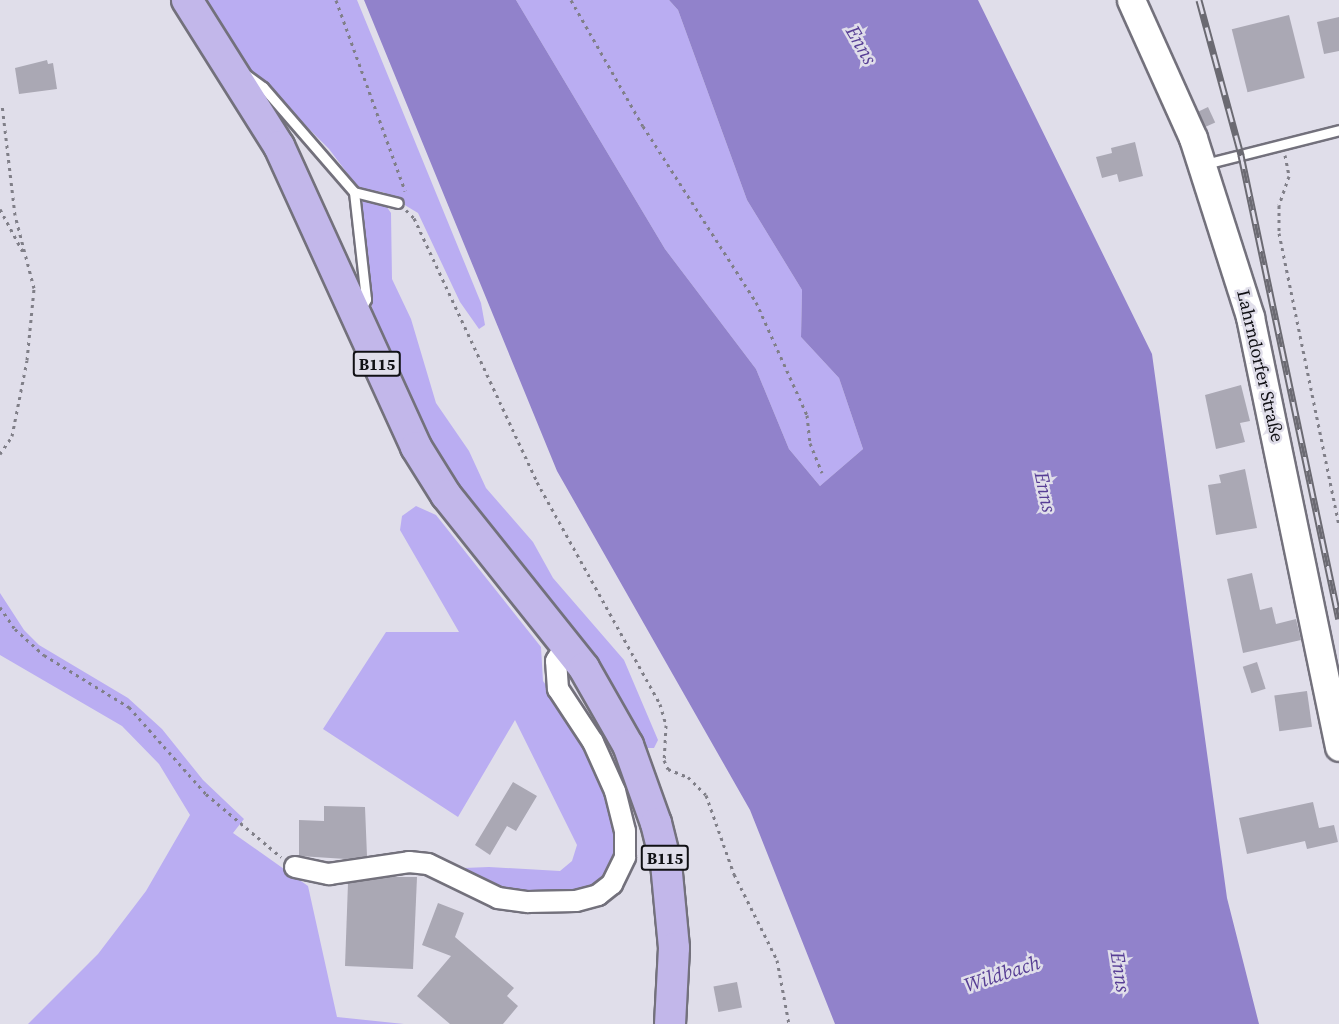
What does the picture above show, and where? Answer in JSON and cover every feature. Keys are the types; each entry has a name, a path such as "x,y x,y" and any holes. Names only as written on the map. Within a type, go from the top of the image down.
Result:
{"main road":[{"name":"B115","path":"187,0 233,68 279,146 416,447 446,495 567,645 607,704 640,774 656,823 672,908 674,984 670,1024"}],"street":[{"name":"Lahrndorfer Straße","path":"1131,0 1202,164 1250,317 1339,747"},
{"path":"294,867 328,874 418,863 498,898 528,902 576,901 598,895 612,884 625,857 625,831 615,791 593,742 558,689 555,661 567,645"}],"lane":[{"path":"233,68 263,87 354,192 366,299 357,315"},
{"path":"1202,164 1339,130"},
{"path":"354,192 398,203"}],"path":[{"path":"336,0 364,69 406,196"},
{"path":"571,0 643,126 756,302 807,415 810,443 822,473"},
{"path":"0,454 12,436 27,360 34,288 15,215 2,105"},
{"path":"1282,145 1289,176 1279,205 1279,233 1339,526"},
{"path":"398,203 414,218"},
{"path":"410,207 537,482 660,704 666,725 664,760 668,769 688,777 706,795 734,874 777,960 789,1024"},
{"path":"0,209 27,258"},
{"path":"0,607 15,629 44,655 129,708 206,794 294,867"}],"shaded area":[{"path":"200,0 357,0 481,303 485,325 479,329 460,302 418,213 383,192 360,190 329,149 241,61"},
{"path":"516,0 669,0 678,10 747,200 802,290 801,337 839,378 863,449 820,486 789,449 756,369 665,249"},
{"path":"362,199 382,200 391,213 392,279 411,319 436,403 469,451 486,488 533,542 553,578 624,660 658,740 654,748 644,748 441,466 379,336 371,303"},
{"path":"416,506 436,515 541,647 543,681 578,729 616,814 619,867 589,892 516,898 461,871 464,868 489,867 560,871 572,861 577,845 515,720 458,817 323,729 386,632 459,632 400,530 402,516"},
{"path":"0,593 24,630 39,645 128,698 162,729 203,780 244,819 233,833 308,886 337,1017 404,1024 28,1024 98,954 146,891 190,815 159,764 122,726 0,655"}],"water":[{"path":"364,0 516,0 665,249 756,369 789,449 820,486 863,449 839,378 801,337 802,290 747,200 678,10 669,0 978,0 1152,354 1227,898 1259,1024 835,1024 750,810 557,471"}],"building":[{"path":"1289,15 1305,78 1247,92 1232,29"},
{"path":"1339,17 1339,51 1324,54 1317,22"},
{"path":"47,60 48,64 53,63 57,89 19,94 15,68"},
{"path":"1208,107 1215,122 1205,127 1198,112"},
{"path":"1135,142 1143,176 1119,182 1117,174 1102,178 1096,157 1112,153 1111,148"},
{"path":"1241,385 1250,421 1240,423 1245,442 1216,449 1205,395"},
{"path":"1245,469 1257,528 1216,535 1208,485 1221,483 1219,475"},
{"path":"1252,573 1260,610 1272,607 1276,624 1296,619 1301,640 1243,653 1227,579"},
{"path":"1257,662 1266,689 1251,693 1243,667"},
{"path":"1307,691 1312,727 1279,731 1274,696"},
{"path":"513,782 537,796 516,831 507,826 490,855 475,845"},
{"path":"1313,802 1319,828 1334,825 1338,842 1307,849 1305,841 1247,854 1239,818"},
{"path":"324,806 365,807 367,856 346,859 299,856 299,820 324,821"},
{"path":"388,877 417,877 413,969 345,966 348,883"},
{"path":"438,903 464,913 455,937 514,988 507,996 518,1006 503,1024 450,1024 417,996 451,956 422,945"},
{"path":"737,982 742,1008 718,1012 713,987"}],"railway":[{"path":"1199,0 1241,155 1339,619"}],"water label":[{"name":"Enns","path":"861,45"},
{"name":"Enns","path":"1045,492"},
{"name":"Enns","path":"1120,972"},
{"name":"Wildbach","path":"1002,974"}]}
